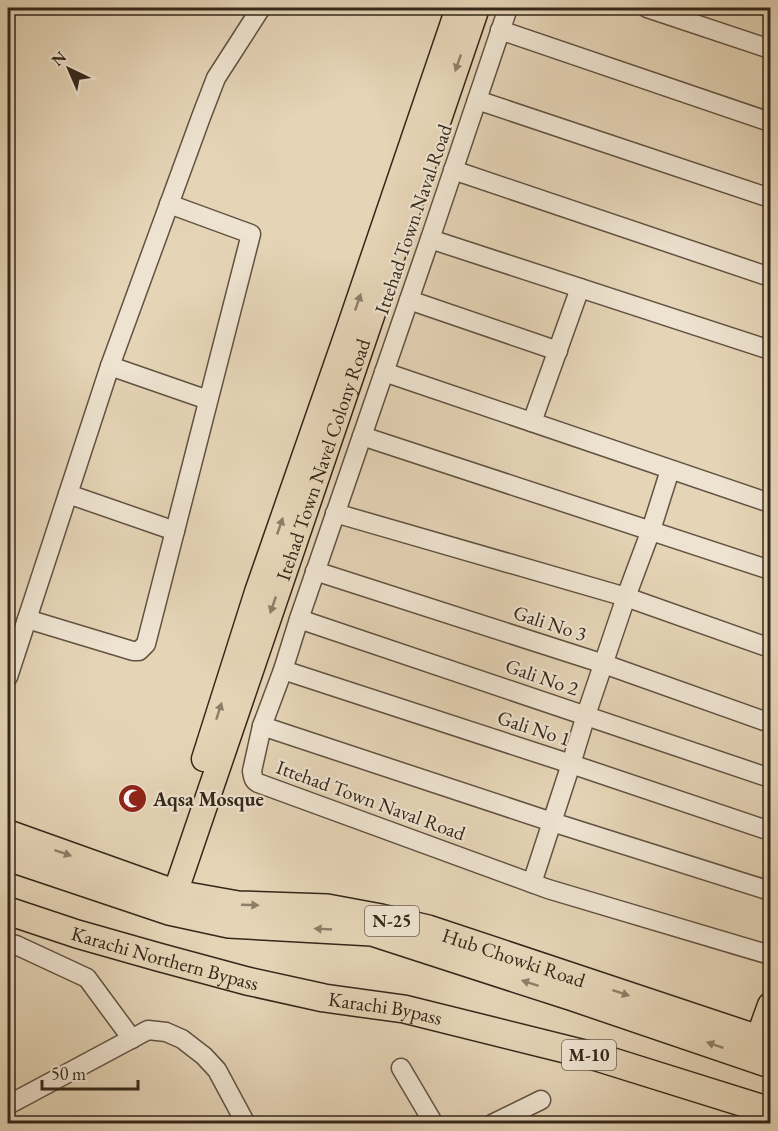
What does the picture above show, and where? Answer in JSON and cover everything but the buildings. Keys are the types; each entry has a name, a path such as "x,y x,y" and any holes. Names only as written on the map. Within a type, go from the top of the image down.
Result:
{"highway":[{"path":"8,834 229,924 372,932 573,997 765,1054"},
{"path":"8,857 166,900"},
{"name":"Karachi Northern Bypass","path":"8,911 158,957 247,981 324,998"},
{"name":"Karachi Bypass","path":"324,998 401,1017 597,1057 771,1111"},
{"name":"Karachi Bypass","path":"401,1017 500,1049 589,1073 753,1124"}],"main road":[{"name":"Itehad Town Navel Colony Road","path":"166,900 176,852 257,592 458,8"},
{"name":"Itehad Town Navel Colony Road","path":"166,900 477,8"},
{"path":"765,1054 771,1005"}],"street":[{"path":"8,678 110,366 216,78 261,8"},
{"name":"Ittehad Town Naval Road","path":"508,8 262,726 252,771 254,781 532,883 771,955"},
{"path":"646,8 771,49"},
{"path":"500,30 771,122"},
{"path":"477,100 771,198"},
{"path":"453,170 771,277"},
{"path":"27,619 133,651 139,651 146,644 251,234 169,204"},
{"path":"430,239 771,350"},
{"path":"532,422 580,288"},
{"path":"409,300 558,351"},
{"path":"110,366 208,400"},
{"path":"384,372 771,503"},
{"path":"362,436 771,570"},
{"path":"532,883 586,715 670,470"},
{"path":"68,494 175,531"},
{"path":"335,513 626,597 771,648"},
{"name":"Gali No 3","path":"315,571 604,664 771,723"},
{"name":"Gali No 2","path":"299,619 771,778"},
{"name":"Gali No 1","path":"283,670 771,831"},
{"path":"262,726 552,822 771,891"},
{"path":"8,943 87,978 132,1039"},
{"path":"8,1105 148,1030 165,1032 182,1039 204,1056 217,1070 246,1124"},
{"path":"401,1068 434,1124"},
{"path":"492,1124 541,1100"}],"place":[{"name":"Aqsa Mosque","path":"132,799"}]}
